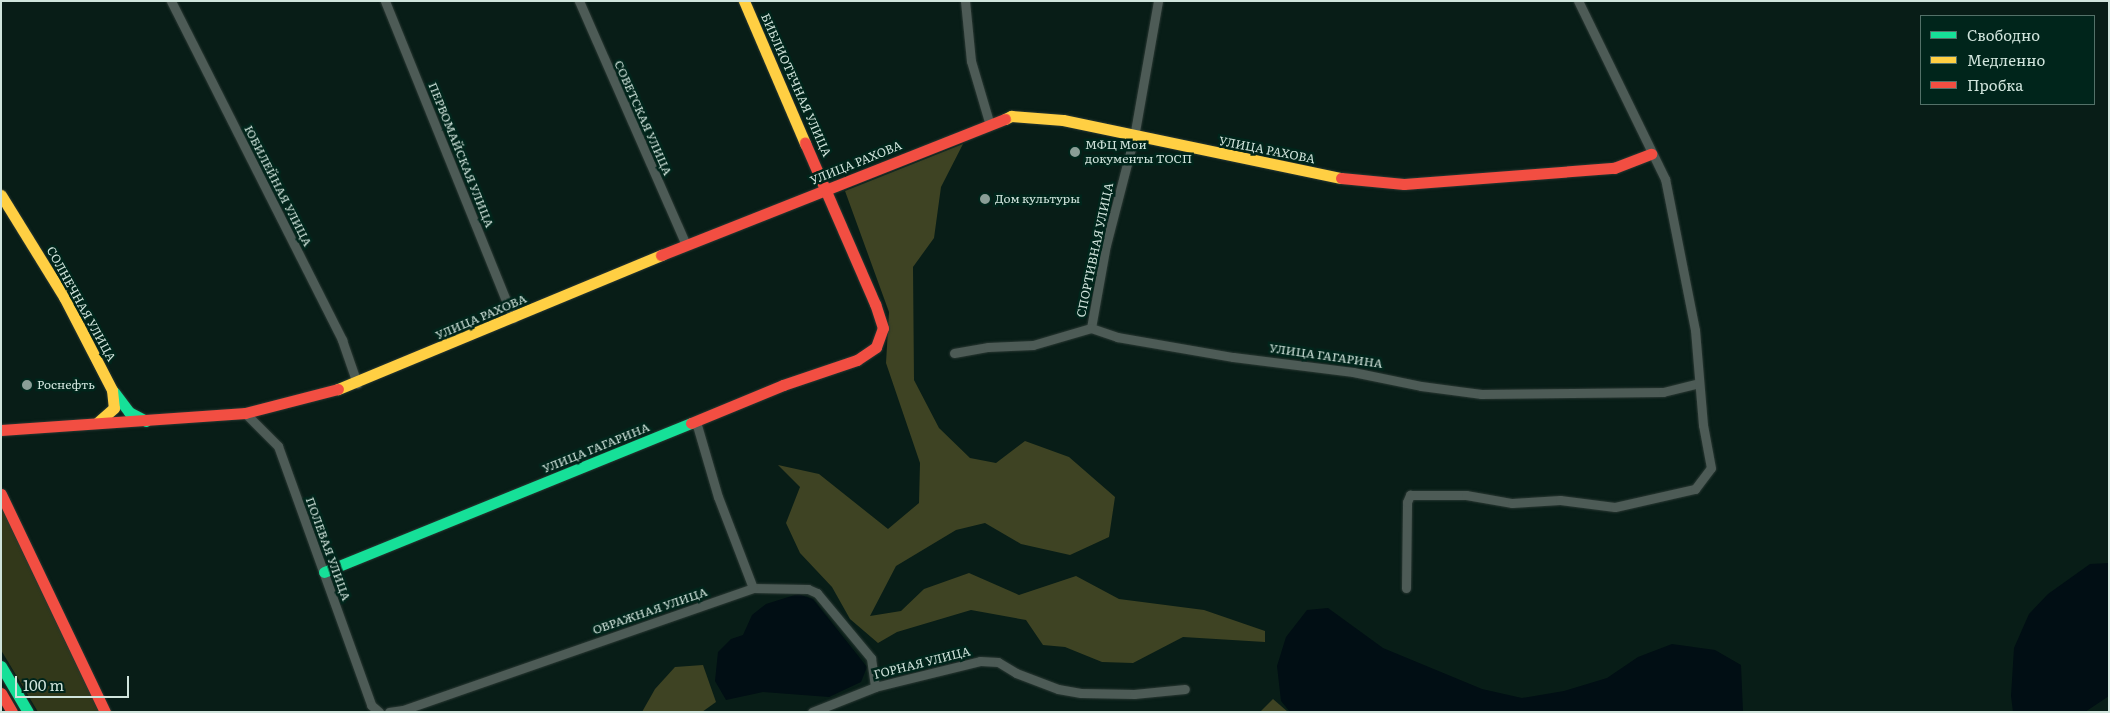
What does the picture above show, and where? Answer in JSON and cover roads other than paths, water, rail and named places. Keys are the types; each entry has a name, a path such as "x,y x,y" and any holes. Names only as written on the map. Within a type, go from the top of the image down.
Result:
{"main road":[{"name":"БИБЛИОТЕЧНАЯ УЛИЦА","path":"744,1 878,312 883,328 876,347"},
{"name":"УЛИЦА РАХОВА","path":"1,430 245,413 294,403 357,383 686,245 1011,116 1063,120 1134,138 1332,177 1404,184 1614,168 1651,154"},
{"name":"СОЛНЕЧНАЯ УЛИЦА","path":"1,195 64,297 112,390 129,412 146,421"},
{"name":"УЛИЦА ГАГАРИНА","path":"324,572 783,385 857,360 876,347"},
{"path":"95,424 105,420 114,408 112,390"},
{"path":"1,440 18,430"},
{"path":"1,494 105,712"},
{"path":"1,666 28,712"},
{"path":"1,693 12,712"}],"street":[{"name":"ЮБИЛЕЙНАЯ УЛИЦА","path":"171,1 342,340 357,383"},
{"name":"ПЕРВОМАЙСКАЯ УЛИЦА","path":"385,1 513,318"},
{"name":"СОВЕТСКАЯ УЛИЦА","path":"578,1 686,245"},
{"path":"964,1 971,61 990,125"},
{"name":"СПОРТИВНАЯ УЛИЦА","path":"1091,328 1106,245 1134,138 1158,1"},
{"path":"1406,588 1407,502 1410,495 1466,495 1512,503 1560,500 1615,507 1695,489 1711,468 1698,383 1695,330 1665,179 1651,154 1578,1"},
{"path":"954,353 988,347 1033,345 1091,328"},
{"name":"УЛИЦА ГАГАРИНА","path":"1091,328 1132,340 1233,357 1353,372 1421,386 1481,394 1663,392 1698,383"},
{"name":"ПОЛЕВАЯ УЛИЦА","path":"245,413 278,446 371,705 379,712"},
{"path":"696,422 718,497 753,588 808,589 817,593 871,658 875,687"},
{"name":"ОВРАЖНАЯ УЛИЦА","path":"389,712 403,710 753,588"},
{"name":"ГОРНАЯ УЛИЦА","path":"812,712 875,687 980,661 998,662 1051,686 1081,694 1134,694 1185,689"}],"place":[{"name":"МФЦ Мои документы ТОСП","path":"1075,152"},
{"name":"Дом культуры","path":"985,199"},
{"name":"Роснефть","path":"27,385"}]}
